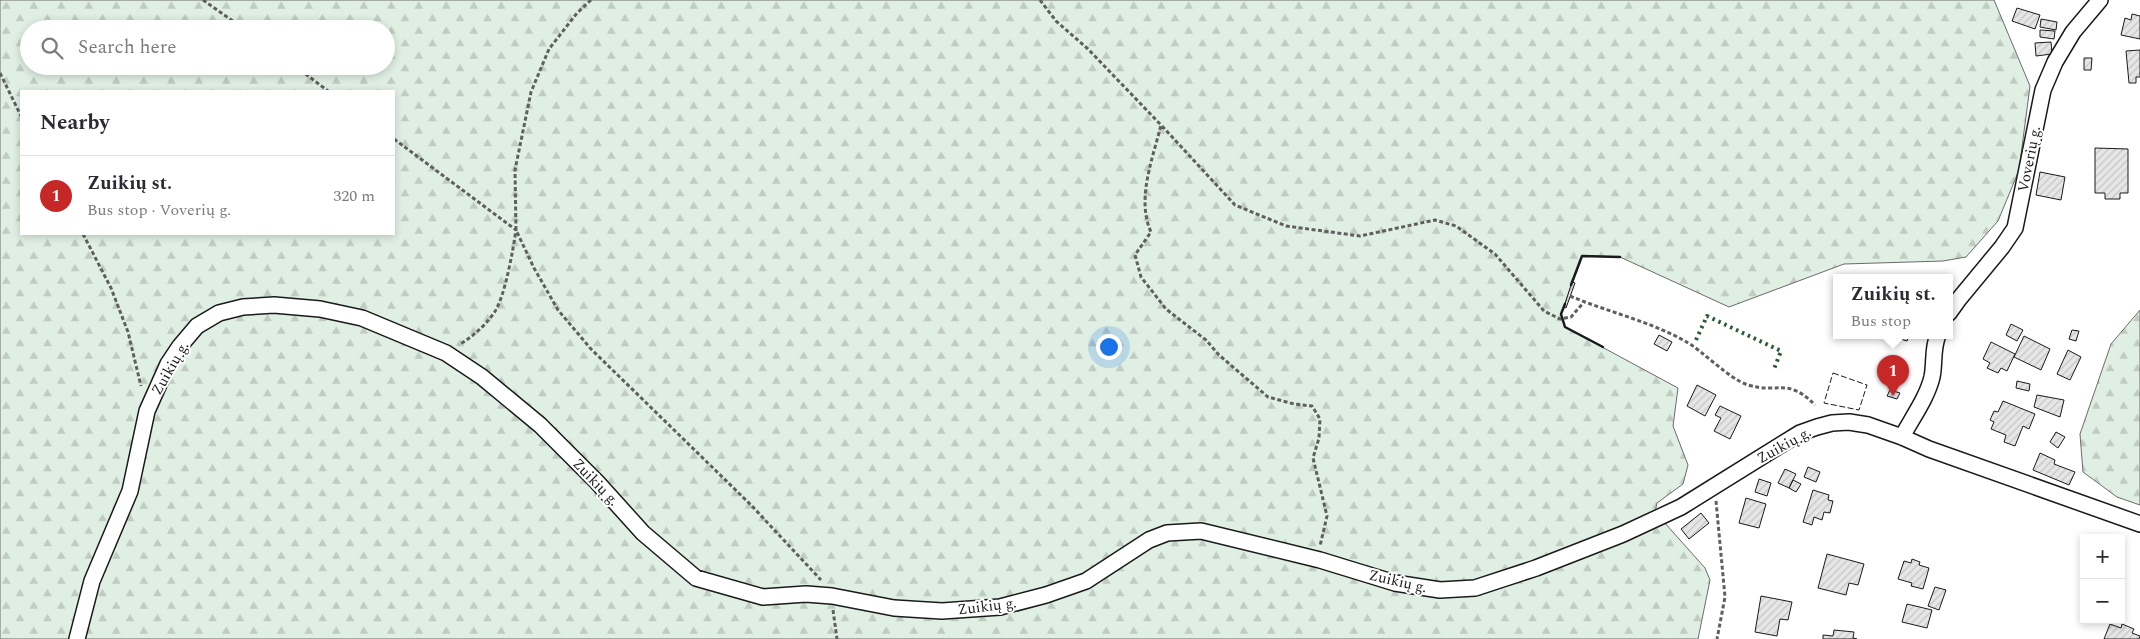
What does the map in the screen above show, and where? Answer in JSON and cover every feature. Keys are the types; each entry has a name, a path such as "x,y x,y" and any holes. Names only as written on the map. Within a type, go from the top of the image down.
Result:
{"street":[{"name":"Voverių g.","path":"1953,307 2002,248 2015,228 2043,90 2055,62 2073,32 2100,0"},
{"name":"Zuikių g.","path":"77,639 92,581 130,491 147,411 168,364 197,326 219,313 242,307 274,305 302,307 362,318 446,353 482,377 540,424 597,482 643,533 696,578 763,597 806,594 832,596 894,608 942,611 1000,607 1046,596 1086,581 1149,540 1167,533 1183,531 1201,531 1320,560 1395,583 1440,590 1475,588 1536,568 1623,534 1681,507 1800,433 1832,423 1849,422 1868,425 1902,437 1929,450 2140,524"},
{"path":"1902,437 1926,393 1932,376 1936,339"}],"path":[{"path":"203,0 231,20"},
{"path":"446,353 475,335 495,312 508,271 516,230 515,170 531,92 549,49 577,12 592,0"},
{"path":"1040,0 1056,22 1088,49 1235,205 1286,226 1360,236 1435,220 1456,226 1495,254 1544,311 1560,319 1571,317 1584,302"},
{"path":"0,73 20,114"},
{"path":"306,75 327,90"},
{"path":"1161,125 1147,181 1145,219 1151,232 1135,255 1141,277 1166,308 1206,340 1219,355 1268,397 1294,404 1312,406 1320,419 1319,438 1313,458 1327,516 1320,540 1320,560"},
{"path":"395,140 516,230 534,268 558,310 586,342 751,505 815,572 832,596 837,639"},
{"path":"84,235 111,288 128,332 147,411"},
{"path":"1570,296 1685,341 1747,385 1786,387 1804,393 1815,405"},
{"path":"1710,490 1717,506 1726,597 1716,639"}],"green space":[{"path":"0,0 1994,0 2030,86 2019,170 1998,221 1966,257 1943,261 1844,264 1729,307 1620,257 1582,256 1561,314 1565,327 1678,388 1673,426 1688,465 1683,484 1657,503 1655,512 1705,568 1710,580 1698,639 0,639"},
{"path":"2140,310 2140,505 2117,497 2083,472 2080,434 2111,344"}],"building":[{"path":"2017,8 2040,15 2035,29 2012,21"},
{"path":"2132,14 2140,16 2140,39 2121,35 2125,18 2131,20"},
{"path":"2041,19 2057,22 2056,30 2040,27"},
{"path":"2040,30 2055,31 2054,39 2040,37"},
{"path":"2051,42 2052,54 2036,56 2035,43"},
{"path":"2140,50 2140,77 2136,77 2136,83 2129,83 2126,51"},
{"path":"2084,58 2092,58 2091,70 2084,70"},
{"path":"2095,148 2128,149 2128,193 2120,193 2120,199 2105,199 2105,193 2095,193"},
{"path":"2040,172 2065,177 2061,200 2036,195"},
{"path":"1572,282 1575,283 1566,308 1564,307"},
{"path":"2011,324 2023,330 2017,341 2006,335"},
{"path":"2072,330 2079,331 2076,341 2069,339"},
{"path":"1659,335 1672,342 1667,351 1654,344"},
{"path":"2024,336 2050,349 2041,370 2014,357"},
{"path":"1991,342 2015,354 2007,371 2001,368 1998,373 1987,368 1990,363 1983,359"},
{"path":"2068,350 2081,357 2070,380 2057,374"},
{"path":"2017,381 2030,384 2029,391 2016,388"},
{"path":"1697,385 1716,395 1705,416 1687,406"},
{"path":"1890,390 1900,393 1897,399 1887,396"},
{"path":"2037,395 2064,400 2060,417 2034,407"},
{"path":"2003,401 2035,414 2029,429 2023,426 2015,446 2004,442 2006,435 1991,429 1994,422 1990,420 1994,411 1998,412"},
{"path":"1720,406 1741,416 1730,439 1714,431 1721,418 1715,415"},
{"path":"2056,432 2065,437 2058,448 2050,442"},
{"path":"2040,453 2055,460 2054,464 2075,472 2069,485 2033,470"},
{"path":"1808,467 1820,472 1816,482 1804,477"},
{"path":"1785,469 1796,474 1789,488 1778,483"},
{"path":"1759,479 1771,483 1767,496 1755,492"},
{"path":"1793,480 1801,484 1796,492 1789,488"},
{"path":"1813,490 1829,495 1828,500 1833,501 1830,513 1824,512 1822,520 1814,517 1812,525 1803,522"},
{"path":"1746,498 1766,504 1759,528 1739,523"},
{"path":"1701,513 1709,523 1689,539 1681,529"},
{"path":"1827,554 1864,564 1858,585 1849,583 1846,595 1818,588"},
{"path":"1912,559 1920,562 1919,565 1929,568 1923,589 1911,586 1912,583 1898,579 1904,561 1911,563"},
{"path":"1935,587 1946,590 1939,610 1928,606"},
{"path":"1761,596 1792,602 1788,620 1780,619 1777,636 1755,632"},
{"path":"1907,604 1932,610 1927,628 1902,622"},
{"path":"2110,624 2121,628 2122,624 2134,629 2132,633 2140,636 2139,639 2104,639"},
{"path":"1834,630 1854,632 1853,638 1857,639 1823,639 1823,635 1833,636"}],"hedge":[{"path":"1696,340 1707,316 1781,351 1774,369"}],"fence":[{"path":"1833,373 1867,385 1859,410 1824,403 1833,373"}],"wall":[{"path":"1571,285 1582,256 1620,257"},
{"path":"1565,304 1561,314 1565,327 1603,347"}],"place":[{"name":"Zuikių st.","path":"1893,396"}]}
